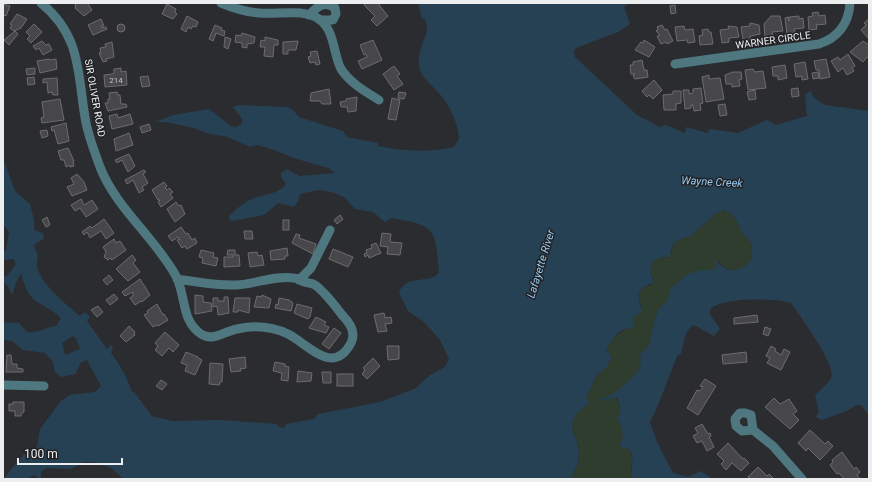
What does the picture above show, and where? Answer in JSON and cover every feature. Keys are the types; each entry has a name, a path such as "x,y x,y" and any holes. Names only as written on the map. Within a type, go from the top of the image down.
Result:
{"street":[{"name":"SIR OLIVER ROAD","path":"41,3 58,18 69,36 80,73 89,134 103,174 117,197 177,279 190,322 195,329 204,336 215,337 237,329 269,327 292,336 318,356 330,358 340,355 349,347 354,338 352,329 346,319 320,289 299,280 288,278 231,285 177,279"},
{"path":"221,3 253,12 309,14 320,20 328,30 338,60 346,76 379,100"},
{"path":"309,14 314,3"},
{"name":"WARNER CIRCLE","path":"675,64 827,42 845,24 850,3"},
{"path":"309,14 319,5 326,4 335,8 336,14 333,20 320,20"},
{"path":"299,280 311,268 330,230"},
{"path":"3,385 44,386"},
{"path":"753,430 773,446 802,479"}],"green space":[{"path":"726,210 734,217 743,234 750,240 752,252 749,264 733,270 722,265 718,261 715,262 717,265 714,270 701,270 671,288 667,301 658,309 648,346 640,355 641,361 637,375 617,392 599,400 616,398 619,403 620,410 617,418 623,431 622,442 632,457 631,467 633,479 571,479 577,464 579,452 572,425 574,419 578,412 588,403 586,398 596,376 606,368 607,349 609,344 627,329 633,317 642,307 638,295 642,288 651,285 654,280 650,271 653,261 661,257 667,258 671,254 674,242 692,235 715,214"}],"water":[{"path":"418,3 629,3 624,7 630,24 618,32 576,48 574,51 575,57 637,115 660,127 666,125 685,133 686,127 707,133 710,129 738,133 767,120 776,125 807,116 805,95 810,91 814,98 825,105 869,111 869,415 861,405 857,405 835,416 821,420 816,417 819,411 815,396 830,380 831,372 823,352 791,303 773,300 748,300 724,303 715,306 710,310 710,314 720,329 714,336 694,325 688,330 681,354 677,356 650,422 657,442 673,473 688,477 701,471 713,479 633,479 632,454 626,448 619,446 623,435 622,428 617,418 619,415 620,406 617,398 597,401 617,391 640,368 640,355 648,346 658,309 667,301 671,288 688,274 701,270 714,270 717,265 714,262 717,261 722,266 734,270 740,269 749,262 752,256 750,241 743,234 734,217 725,210 715,214 692,235 674,242 669,257 661,257 653,261 650,271 654,282 642,288 638,295 642,312 633,317 634,326 619,332 609,345 606,350 612,357 606,368 596,376 586,398 589,403 574,419 572,425 579,452 578,462 571,479 123,479 113,469 94,462 84,462 71,469 46,468 41,472 41,479 34,475 26,479 5,479 24,454 31,456 36,452 40,429 61,401 70,395 95,392 101,386 87,360 81,362 75,374 61,377 55,372 53,362 45,353 23,350 12,341 3,340 3,322 19,323 27,332 31,332 56,326 61,318 32,297 24,284 21,273 12,295 8,286 3,282 3,276 6,277 16,264 13,259 3,260 3,252 6,250 9,232 4,225 3,219 3,158 15,191 30,204 34,220 34,230 43,233 44,239 36,243 34,246 38,256 37,264 39,272 44,281 80,316 85,312 90,317 87,321 107,349 111,345 113,348 111,353 123,371 132,392 134,392 152,416 172,421 221,420 277,424 277,426 284,428 286,424 314,419 318,414 380,402 416,388 430,375 445,367 449,359 440,340 424,322 408,311 399,293 402,287 407,283 429,278 439,273 434,238 426,227 392,218 385,222 373,212 355,209 344,197 331,192 318,190 300,194 294,207 278,203 264,215 232,221 229,219 229,216 243,204 256,197 275,192 283,188 286,184 281,177 281,173 287,169 299,176 335,173 328,168 297,159 268,148 257,145 250,147 228,137 210,134 194,128 166,122 155,122 173,115 209,109 231,126 236,127 242,124 242,119 233,107 239,105 287,107 292,109 299,117 343,131 347,137 378,143 378,146 416,151 454,147 459,138 457,125 452,113 445,101 425,79 420,70 419,56 427,32 425,19 422,18","holes":["73,336 76,338 80,349 65,355 62,343"]}],"building":[{"path":"76,3 87,3 92,10 84,16 75,8"},
{"path":"366,3 381,3 379,5 388,16 377,26 371,20 375,16 364,5"},
{"path":"3,4 10,6 6,16 3,15"},
{"path":"167,4 176,9 175,12 177,14 173,19 162,14"},
{"path":"675,5 676,13 671,14 670,6"},
{"path":"818,12 819,16 825,15 826,24 816,25 817,29 809,30 808,17 813,16 812,13"},
{"path":"17,14 27,19 21,28 14,31 10,28 12,25 10,24"},
{"path":"187,16 198,22 196,27 193,26 191,29 188,27 186,32 181,29"},
{"path":"771,16 780,16 783,31 772,32 773,36 765,37 764,24"},
{"path":"799,16 799,19 803,18 804,28 794,29 795,33 787,34 785,18 788,17 789,21 789,17"},
{"path":"101,19 104,26 101,26 102,28 106,27 107,29 93,35 88,25"},
{"path":"869,19 869,39 861,30 866,25 864,23"},
{"path":"750,23 759,25 760,34 750,36 751,39 743,40 741,27 750,26"},
{"path":"34,24 42,32 31,43 27,39 30,36 26,32"},
{"path":"119,24 123,24 125,28 123,32 119,32 117,30 117,26"},
{"path":"215,25 222,28 221,30 225,31 224,36 216,33 213,41 209,39"},
{"path":"662,25 665,30 667,29 673,41 667,44 666,42 661,44 657,36 660,35 656,31 658,30 657,27"},
{"path":"684,26 685,30 693,29 695,42 688,43 687,40 677,41 675,27"},
{"path":"728,26 737,27 739,37 729,38 729,42 722,43 720,30 729,29"},
{"path":"708,29 709,32 711,32 713,44 700,45 699,36 703,35 702,30"},
{"path":"15,31 18,34 9,45 4,40"},
{"path":"242,33 255,37 254,43 247,44 247,48 242,47 242,43 235,42 236,35 241,36"},
{"path":"225,37 231,39 228,49 224,47"},
{"path":"265,37 278,40 278,45 274,45 273,57 264,56 265,47 260,47 261,40 265,41"},
{"path":"373,40 382,60 362,69 358,61 367,57 366,54 364,55 360,45"},
{"path":"644,40 655,47 649,57 635,50 641,42 643,43"},
{"path":"42,41 46,45 49,44 52,50 43,55 39,48 36,50 33,46"},
{"path":"298,41 296,50 288,50 288,54 283,54 283,42"},
{"path":"863,41 869,45 869,59 867,57 863,62 850,52"},
{"path":"112,42 114,57 106,59 107,61 103,62 99,53 101,53 100,48 106,47 105,44"},
{"path":"317,51 320,64 316,65 315,62 310,63 308,57 311,56 310,52"},
{"path":"848,54 855,66 852,68 854,71 847,75 843,68 838,72 831,61 838,57 840,60"},
{"path":"56,59 57,69 40,73 37,61"},
{"path":"826,59 830,77 820,79 819,70 816,70 814,61"},
{"path":"642,60 644,70 647,70 648,77 635,79 633,76 635,74 631,74 630,65 633,65 633,62"},
{"path":"805,62 808,79 802,80 802,76 796,77 794,64"},
{"path":"785,65 787,78 778,80 778,76 773,76 772,67"},
{"path":"394,66 400,74 397,76 403,84 394,90 383,74"},
{"path":"35,68 35,74 27,75 26,69"},
{"path":"121,68 121,72 126,71 127,85 105,87 104,75 112,74 114,73 114,69"},
{"path":"753,69 755,72 763,71 766,88 748,90 745,70"},
{"path":"733,72 741,72 742,79 739,80 740,86 732,87 732,84 726,84 725,75"},
{"path":"818,72 819,78 813,79 812,73"},
{"path":"709,75 709,79 720,78 724,99 706,102 702,77"},
{"path":"148,76 150,86 142,87 140,77"},
{"path":"34,77 35,84 28,85 27,78"},
{"path":"57,78 58,95 53,95 52,92 48,93 47,82 43,83 43,79"},
{"path":"654,80 662,90 653,99 649,95 647,97 642,91"},
{"path":"701,88 703,103 700,104 701,110 694,111 693,105 691,105 691,108 685,109 683,90 689,90 689,94 693,93 693,89"},
{"path":"798,88 799,96 792,97 791,89"},
{"path":"329,89 331,104 322,104 320,101 310,101 311,93"},
{"path":"755,90 756,99 749,100 747,92"},
{"path":"673,91 681,91 681,103 676,104 676,110 664,110 663,95 673,94"},
{"path":"117,92 118,95 120,95 121,104 126,104 127,107 108,111 105,103 108,103 108,99 110,99 109,93"},
{"path":"399,92 406,93 404,99 398,98"},
{"path":"357,97 356,111 348,112 347,107 341,107 340,102"},
{"path":"392,98 400,100 396,120 388,119"},
{"path":"60,99 64,120 42,123 41,118 44,117 42,102"},
{"path":"725,104 727,115 720,116 718,105"},
{"path":"117,114 118,118 130,114 133,124 112,129 109,116"},
{"path":"66,123 69,141 58,144 54,130 52,131 51,127"},
{"path":"149,124 151,130 142,133 140,127"},
{"path":"47,130 48,136 42,138 40,131"},
{"path":"129,133 133,145 116,151 114,139"},
{"path":"68,148 74,161 74,166 70,167 70,165 66,167 64,160 61,160 58,151"},
{"path":"129,154 135,166 128,172 122,160 117,163 115,160"},
{"path":"144,170 146,172 143,174 148,183 142,187 144,190 139,193 133,180 127,184 125,180"},
{"path":"77,174 84,182 87,190 72,196 67,187 74,184 71,178"},
{"path":"164,182 167,186 165,188 167,190 169,188 173,192 170,194 173,198 161,207 158,202 160,200 158,200 152,190"},
{"path":"81,199 84,205 92,200 98,209 86,217 80,208 75,211 71,205"},
{"path":"176,202 179,206 181,205 185,214 175,222 167,209"},
{"path":"340,215 343,219 337,224 334,220"},
{"path":"47,217 50,225 46,227 42,220"},
{"path":"104,219 114,233 106,239 101,231 90,238 87,232 84,235 82,232 90,226 92,228"},
{"path":"283,220 289,220 289,230 283,230"},
{"path":"181,227 186,234 188,233 192,240 195,238 197,243 187,249 185,246 182,248 177,240 180,239 178,237 172,241 168,236"},
{"path":"244,231 252,231 253,239 245,239"},
{"path":"382,233 391,234 390,242 402,243 400,255 387,254 388,247 380,246"},
{"path":"296,234 300,235 299,238 316,244 313,254 292,243"},
{"path":"114,239 116,243 120,241 126,250 112,260 110,258 108,260 104,257 106,252 103,247"},
{"path":"376,243 381,253 369,258 368,255 365,257 364,254 367,253 366,250 372,248 371,245"},
{"path":"287,248 288,256 285,256 285,259 271,260 270,251"},
{"path":"333,249 353,257 348,267 329,259"},
{"path":"201,250 214,253 213,257 218,258 216,266 202,263 203,258 199,257"},
{"path":"228,250 235,250 235,255 239,255 240,266 224,267 224,257 233,257 233,255 227,255"},
{"path":"257,252 258,256 262,255 264,265 250,267 248,253"},
{"path":"132,255 136,260 133,263 140,272 128,281 116,269"},
{"path":"109,275 113,280 107,285 103,280"},
{"path":"140,279 150,295 142,302 141,301 135,305 130,298 133,296 133,292 125,296 122,292"},
{"path":"114,294 118,299 110,305 106,300"},
{"path":"195,295 203,296 203,302 211,303 212,311 195,314"},
{"path":"262,295 271,299 269,308 254,307 257,296 262,297"},
{"path":"224,297 228,297 229,313 218,315 217,306 213,307 213,298 218,298 218,301 224,301"},
{"path":"235,298 250,298 249,313 238,310 238,312 233,312"},
{"path":"279,298 289,300 293,303 291,311 275,308 276,304 278,305"},
{"path":"157,304 163,315 164,314 168,320 158,326 153,327 144,315"},
{"path":"297,304 312,308 308,319 294,313"},
{"path":"98,306 103,312 97,317 91,310"},
{"path":"384,313 385,318 391,317 392,323 385,324 387,331 378,332 374,315"},
{"path":"757,315 758,322 734,324 734,318"},
{"path":"316,317 326,322 324,325 329,327 326,333 309,328"},
{"path":"129,326 135,332 135,335 126,342 120,336"},
{"path":"765,327 771,329 768,336 763,334"},
{"path":"334,328 341,333 329,349 322,344"},
{"path":"165,332 179,345 173,352 169,348 162,356 155,350 158,346 155,343"},
{"path":"387,346 399,346 399,359 388,360"},
{"path":"771,346 781,355 784,349 790,352 781,370 767,363 770,358 766,356"},
{"path":"186,352 202,360 195,375 185,371 187,365 181,363"},
{"path":"746,352 747,362 723,364 722,355"},
{"path":"7,355 11,355 12,364 17,364 17,368 23,369 23,372 6,372"},
{"path":"245,357 246,368 240,369 241,371 231,372 229,359"},
{"path":"373,358 380,366 367,379 362,374 365,370 363,368"},
{"path":"275,362 285,364 285,366 289,367 288,381 281,380 282,373 273,371"},
{"path":"210,363 223,364 222,382 220,382 219,385 209,384"},
{"path":"298,371 312,373 311,381 297,382"},
{"path":"322,372 331,372 331,383 323,383"},
{"path":"337,374 353,374 353,386 337,386"},
{"path":"705,379 716,386 698,415 687,408 697,390 700,391 703,387 700,386"},
{"path":"161,380 167,384 162,390 156,386"},
{"path":"774,398 780,404 789,399 797,411 793,414 799,420 790,429 765,407"},
{"path":"13,402 24,402 24,412 21,416 15,416 15,411 9,411 9,404 13,404"},
{"path":"702,424 708,434 710,433 711,436 709,437 714,447 707,451 702,441 697,443 693,436 698,433 695,428"},
{"path":"810,430 825,444 828,441 833,446 820,460 808,448 806,451 798,443"},
{"path":"728,443 743,459 744,458 749,463 741,471 732,463 726,470 721,464 724,461 717,454"},
{"path":"842,452 854,469 856,467 860,472 857,475 860,479 844,479 839,473 837,474 830,465 833,462 832,460"},
{"path":"758,467 767,476 769,474 774,479 751,479 748,477"}],"water label":[{"name":"Wayne Creek","path":"712,182"},
{"name":"Lafayette River","path":"541,264"}]}
